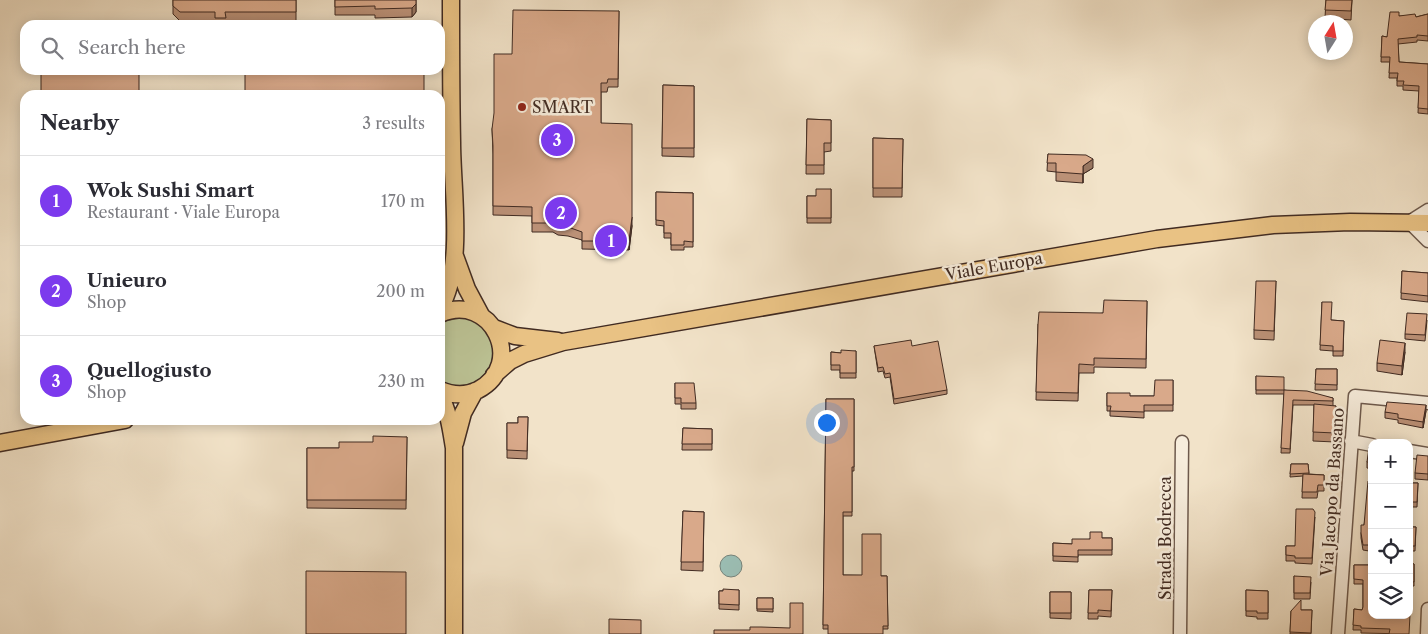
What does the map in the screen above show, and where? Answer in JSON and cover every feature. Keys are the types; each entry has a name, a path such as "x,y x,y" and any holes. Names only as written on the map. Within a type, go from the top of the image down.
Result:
{"main road":[{"path":"445,299 455,256 451,0"},
{"name":"Viale Europa","path":"475,391 489,382 510,361 524,354 563,342 1157,239 1272,225 1350,222 1428,223"},
{"path":"455,256 467,289 482,317"},
{"name":"Viale Europa","path":"445,313 458,310 475,313 494,328 515,336 563,342"},
{"path":"494,328 501,352 494,375"},
{"path":"445,391 459,394 475,391"},
{"path":"454,448 464,413 475,391"},
{"path":"445,407 454,448 454,634"},
{"path":"0,443 98,425"}],"street":[{"path":"1428,210 1409,222 1428,241"},
{"name":"Via Jacopo da Bassano","path":"1338,634 1355,396 1428,403"},
{"name":"Strada Bodrecca","path":"1180,634 1182,442"},
{"path":"1352,442 1368,444"},
{"path":"1413,452 1428,454"},
{"path":"1427,634 1428,609"}],"green space":[{"path":"466,317 480,324 490,335 493,347 492,359 487,371 467,385 454,386 445,383 445,321"}],"water":[{"path":"731,555 739,558 742,566 739,574 731,577 723,574 720,566 723,558"}],"building":[{"path":"173,0 296,0 296,12 225,12 226,18 215,18 215,12 180,12 173,6"},
{"path":"335,0 416,0 416,4 412,8 375,9 375,6 335,7"},
{"path":"1326,0 1352,0 1351,11 1325,10"},
{"path":"513,10 619,11 618,79 608,79 607,83 601,83 601,123 632,124 632,217 629,241 582,241 582,232 568,227 558,227 553,223 532,223 532,207 493,206 492,129 494,113 494,54 512,54"},
{"path":"1390,12 1399,12 1399,16 1415,14 1416,17 1428,14 1428,36 1417,35 1417,37 1398,39 1399,62 1428,64 1428,109 1418,108 1419,86 1403,85 1404,81 1397,81 1398,73 1389,73 1390,57 1381,57 1382,36 1387,37"},
{"path":"41,75 139,75 139,90 41,90"},
{"path":"245,75 424,75 424,90 245,90"},
{"path":"663,85 694,86 694,148 662,148"},
{"path":"807,119 831,120 831,143 824,143 824,165 806,165"},
{"path":"873,138 903,139 902,188 873,188"},
{"path":"1048,154 1086,155 1093,159 1083,166 1083,174 1056,172 1056,163 1047,163"},
{"path":"816,189 831,189 831,218 807,218 807,196 816,196"},
{"path":"656,192 693,193 693,242 684,241 684,245 671,245 671,233 664,233 664,221 656,220"},
{"path":"1402,271 1428,273 1428,296 1401,293"},
{"path":"1256,281 1276,281 1274,331 1254,330"},
{"path":"1104,300 1147,301 1146,359 1094,358 1094,365 1079,364 1078,393 1036,392 1039,312 1103,313"},
{"path":"1322,302 1332,302 1331,320 1344,321 1343,351 1333,351 1333,346 1320,345"},
{"path":"1407,313 1427,314 1425,335 1405,334"},
{"path":"911,340 912,346 938,341 947,390 894,399 890,373 885,374 883,367 878,368 874,346"},
{"path":"1380,340 1405,343 1402,366 1377,363"},
{"path":"841,350 856,351 856,373 840,373 840,365 831,365 831,352 841,353"},
{"path":"1316,369 1337,369 1337,385 1315,384"},
{"path":"1256,376 1284,377 1284,390 1256,390"},
{"path":"1155,380 1173,380 1173,405 1144,405 1144,412 1110,411 1111,406 1107,406 1107,393 1130,393 1130,396 1154,396"},
{"path":"675,383 694,383 696,403 681,403 681,398 675,398"},
{"path":"1284,390 1307,391 1333,398 1333,401 1293,400 1290,449 1281,448"},
{"path":"826,399 854,399 852,512 843,512 843,575 862,575 862,534 881,534 881,576 887,576 888,626 883,626 883,634 828,634 828,625 823,625"},
{"path":"1387,402 1426,405 1423,422 1398,418 1398,414 1385,412"},
{"path":"1314,404 1336,406 1335,433 1313,432"},
{"path":"518,417 528,417 527,451 507,450 507,423 518,423"},
{"path":"683,428 712,429 712,444 682,444"},
{"path":"373,436 407,437 406,500 307,500 307,448 339,448 339,442 373,442"},
{"path":"1417,455 1428,456 1428,474 1415,473"},
{"path":"1291,464 1308,464 1309,473 1290,474"},
{"path":"1303,474 1324,475 1324,485 1318,485 1317,492 1302,492"},
{"path":"1368,481 1368,545 1363,545 1361,525 1364,525"},
{"path":"1413,483 1418,483 1417,502 1413,502"},
{"path":"1296,509 1313,509 1315,512 1312,558 1295,558 1295,556 1286,555 1286,546 1295,546"},
{"path":"683,511 704,512 703,562 681,562"},
{"path":"1413,527 1416,527 1415,546 1413,546"},
{"path":"1090,532 1102,532 1102,538 1112,538 1112,550 1078,550 1078,557 1053,556 1053,543 1072,544 1072,539 1090,539"},
{"path":"1413,564 1414,564 1413,582"},
{"path":"1354,565 1368,565 1368,619 1410,619 1409,634 1389,634 1390,629 1361,628 1361,626 1353,625 1354,609 1362,610 1363,607 1363,580 1354,579"},
{"path":"306,571 406,572 406,634 306,634"},
{"path":"1294,576 1311,577 1310,593 1294,593"},
{"path":"723,589 739,590 739,605 719,604 719,591 723,591"},
{"path":"1089,590 1112,590 1111,611 1098,610 1098,613 1088,613"},
{"path":"1246,590 1268,591 1268,613 1246,611"},
{"path":"1050,592 1071,592 1071,613 1050,613"},
{"path":"757,598 773,598 773,609 757,609"},
{"path":"1301,600 1301,610 1312,610 1311,633 1290,632 1291,611"},
{"path":"790,603 803,603 803,634 714,634 714,630 750,630 750,627 790,628"},
{"path":"609,619 641,620 641,634 609,634"}],"place":[{"name":"SMART","path":"522,107"},
{"name":"Quellogiusto","path":"557,140"},
{"name":"Unieuro","path":"561,213"},
{"name":"Wok Sushi Smart","path":"611,241"}]}
